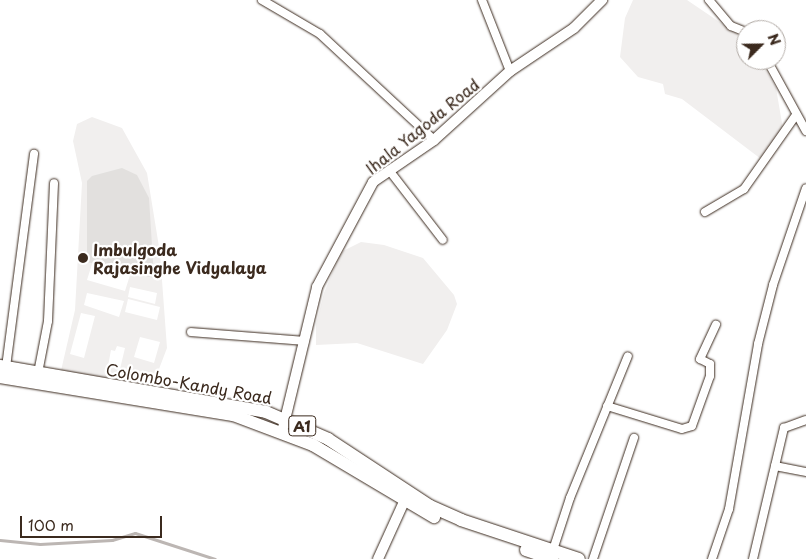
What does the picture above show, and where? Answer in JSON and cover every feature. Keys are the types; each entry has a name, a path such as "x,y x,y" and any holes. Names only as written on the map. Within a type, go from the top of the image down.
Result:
{"highway":[{"name":"Colombo-Kandy Road","path":"2,370 218,403 335,444 406,496 461,520 552,554 579,559"},
{"name":"Colombo-Kandy Road","path":"2,370 284,425"}],"street":[{"path":"262,0 320,34 434,140"},
{"path":"482,0 510,71"},
{"name":"Ihala Yagoda Road","path":"284,425 317,287 340,239 373,182 434,140 510,71 574,28 602,0"},
{"path":"709,0 731,26 736,28"},
{"path":"772,70 806,130"},
{"path":"705,212 744,189 796,115"},
{"path":"2,370 34,154"},
{"path":"389,170 443,240"},
{"path":"38,374 48,321 54,183"},
{"path":"712,559 729,509 758,344 773,285 806,188"},
{"path":"608,406 682,429 692,426 710,376 710,364 700,359 716,324"},
{"path":"191,332 305,341"},
{"path":"552,554 628,356"},
{"path":"754,559 784,428 806,420"},
{"path":"593,559 634,438"},
{"path":"775,466 806,472"},
{"path":"378,559 406,496"}],"shaded area":[{"path":"633,0 687,0 736,33 736,70 766,70 776,88 783,129 761,159 682,99 665,94 663,84 638,77 620,57 625,18"},
{"name":"Imbulgoda Rajasinghe Vidyalaya","path":"92,117 122,128 147,173 160,253 167,348 159,369 161,390 60,375 75,310 82,183 73,141 77,124","holes":["92,264 130,275 125,291 87,280","130,287 157,293 155,304 128,297","87,293 124,301 119,317 84,305","128,299 160,307 157,320 125,312","81,313 95,316 84,358 70,354","140,337 160,342 154,363 134,357","117,346 125,348 120,369 108,366 111,350 115,351"]},
{"path":"122,168 137,175 149,198 154,278 87,262 87,181 92,176"},
{"path":"361,242 384,245 423,258 454,295 457,304 447,330 423,364 357,343 316,345 316,324 324,293 341,252"}],"waterway":[{"path":"0,540 40,544 112,540 135,533 215,559"}],"place":[{"name":"Imbulgoda Rajasinghe Vidyalaya","path":"83,258"}]}
